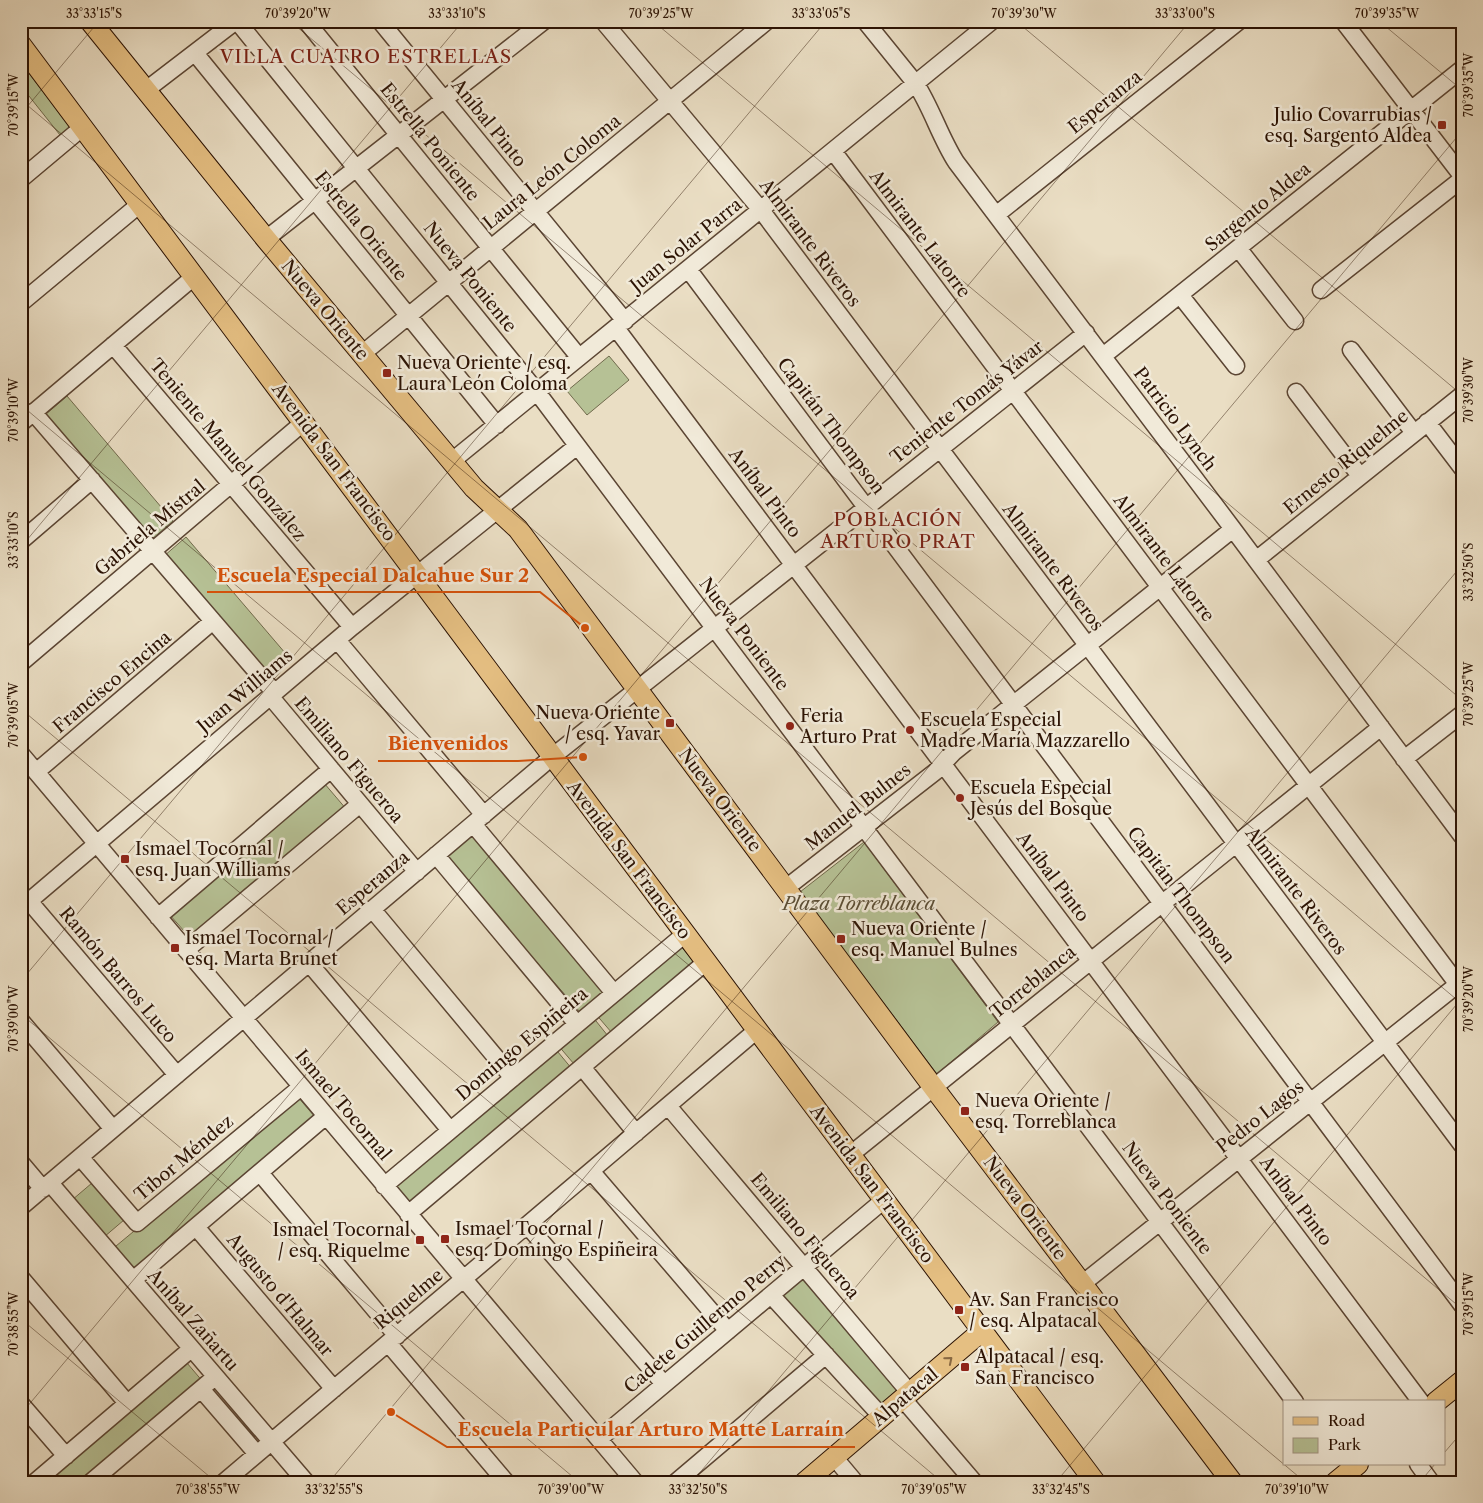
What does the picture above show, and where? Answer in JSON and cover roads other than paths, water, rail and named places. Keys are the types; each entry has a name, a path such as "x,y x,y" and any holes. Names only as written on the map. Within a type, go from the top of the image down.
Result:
{"main road":[{"name":"Nueva Oriente","path":"90,21 266,239 474,488 518,529 934,1088 1232,1482"},
{"name":"Avenida San Francisco","path":"21,45 1095,1482"},
{"name":"Alpatacal","path":"805,1482 982,1332"},
{"path":"1438,1400 1462,1381"}],"street":[{"path":"146,90 237,21"},
{"name":"Nueva Poniente","path":"237,21 537,392 1294,1400"},
{"name":"Estrella Poniente","path":"306,21 579,358"},
{"name":"Aníbal Pinto","path":"380,21 535,212 620,324 794,565 1420,1400"},
{"path":"266,239 544,21"},
{"name":"Almirante Riveros","path":"603,21 761,210 1462,1145"},
{"name":"Laura León Coloma","path":"362,354 767,21"},
{"name":"Patricio Lynch","path":"865,21 916,84 947,148 996,215 1462,836"},
{"name":"Juan Solar Parra","path":"452,461 992,21"},
{"name":"Esperanza","path":"996,215 1239,21"},
{"path":"1321,290 1462,178 1343,21"},
{"name":"Estrella Oriente","path":"195,53 497,425"},
{"name":"Sargento Aldea","path":"1103,356 1462,69"},
{"path":"21,179 83,127"},
{"name":"Almirante Latorre","path":"833,151 1460,985"},
{"path":"21,303 140,204"},
{"path":"1238,248 1295,321"},
{"name":"Capitán Thompson","path":"688,269 1462,1304"},
{"path":"27,417 195,276"},
{"path":"1180,295 1236,366"},
{"name":"Teniente Tomás Yávar","path":"638,689 1086,333"},
{"name":"Teniente Manuel González","path":"113,345 352,627"},
{"path":"1351,350 1414,433"},
{"path":"1296,392 1360,476"},
{"name":"Ernesto Riquelme","path":"1256,560 1462,395"},
{"name":"Emiliano Figueroa","path":"27,417 92,480 153,551 213,621 331,769 417,872"},
{"name":"Gabriela Mistral","path":"21,663 304,422"},
{"path":"1427,422 1462,468"},
{"name":"Juan Williams","path":"25,905 336,640 577,446"},
{"path":"21,541 92,480"},
{"name":"Manuel Bulnes","path":"786,888 935,772 954,752 1233,529"},
{"name":"Francisco Encina","path":"36,772 213,621"},
{"path":"336,640 614,993"},
{"name":"Esperanza","path":"21,1207 478,819 638,689"},
{"path":"1404,759 1462,714"},
{"name":"Torreblanca","path":"850,1155 1380,727"},
{"name":"Ismael Tocornal","path":"21,754 634,1482"},
{"path":"158,917 331,769"},
{"path":"186,950 360,804"},
{"path":"436,855 577,1024"},
{"name":"Ramón Barros Luco","path":"25,905 177,1075"},
{"path":"372,909 513,1078"},
{"name":"Domingo Espiñeira","path":"384,1186 684,934"},
{"path":"408,1214 706,962"},
{"path":"309,963 450,1130"},
{"name":"Pedro Lagos","path":"1082,1284 1385,1042 1460,985"},
{"path":"21,1021 113,1129"},
{"name":"Riquelme","path":"224,1482 757,1030"},
{"path":"582,1067 636,1133"},
{"name":"Tibor Méndez","path":"80,1157 137,1223 301,1087"},
{"name":"Emiliano Figueroa","path":"668,1106 805,1266 974,1482"},
{"path":"133,1280 326,1116"},
{"name":"Aníbal Zañartu","path":"21,1163 46,1186 133,1280 306,1482"},
{"path":"591,1171 728,1331"},
{"path":"260,1172 506,1482"},
{"name":"Cadete Guillermo Perry","path":"599,1439 884,1200"},
{"path":"527,1225 664,1384"},
{"name":"Augusto d'Halmar","path":"196,1227 334,1389"},
{"path":"21,1278 127,1403"},
{"path":"771,1295 882,1417"},
{"path":"35,1482 191,1349"},
{"path":"676,1482 826,1355"},
{"path":"91,1482 215,1377"},
{"path":"201,1389 257,1454"},
{"path":"21,1404 66,1456"},
{"path":"834,1457 855,1482"},
{"path":"1419,1466 1431,1482"}],"place":[{"name":"Julio Covarrubias / esq. Sargento Aldea","path":"1442,125"},
{"name":"Nueva Oriente / esq. Laura León Coloma","path":"387,373"},
{"name":"Escuela Especial Dalcahue Sur 2","path":"585,628"},
{"name":"Nueva Oriente / esq. Yavar","path":"670,723"},
{"name":"Feria Arturo Prat","path":"790,726"},
{"name":"Escuela Especial Madre María Mazzarello","path":"910,730"},
{"name":"Bienvenidos","path":"583,757"},
{"name":"Escuela Especial Jesús del Bosque","path":"960,798"},
{"name":"Ismael Tocornal / esq. Juan Williams","path":"125,859"},
{"name":"Nueva Oriente / esq. Manuel Bulnes","path":"841,939"},
{"name":"Ismael Tocornal / esq. Marta Brunet","path":"175,948"},
{"name":"Nueva Oriente / esq. Torreblanca","path":"965,1111"},
{"name":"Ismael Tocornal / esq. Domingo Espiñeira","path":"445,1239"},
{"name":"Ismael Tocornal / esq. Riquelme","path":"420,1240"},
{"name":"Av. San Francisco / esq. Alpatacal","path":"959,1310"},
{"name":"Alpatacal / esq. San Francisco","path":"965,1367"},
{"name":"Escuela Particular Arturo Matte Larraín","path":"391,1412"}],"district":[{"name":"VILLA CUATRO ESTRELLAS","path":"366,56"},
{"name":"POBLACIÓN ARTURO PRAT","path":"898,530"}],"park label":[{"name":"Plaza Torreblanca","path":"859,904"}]}
